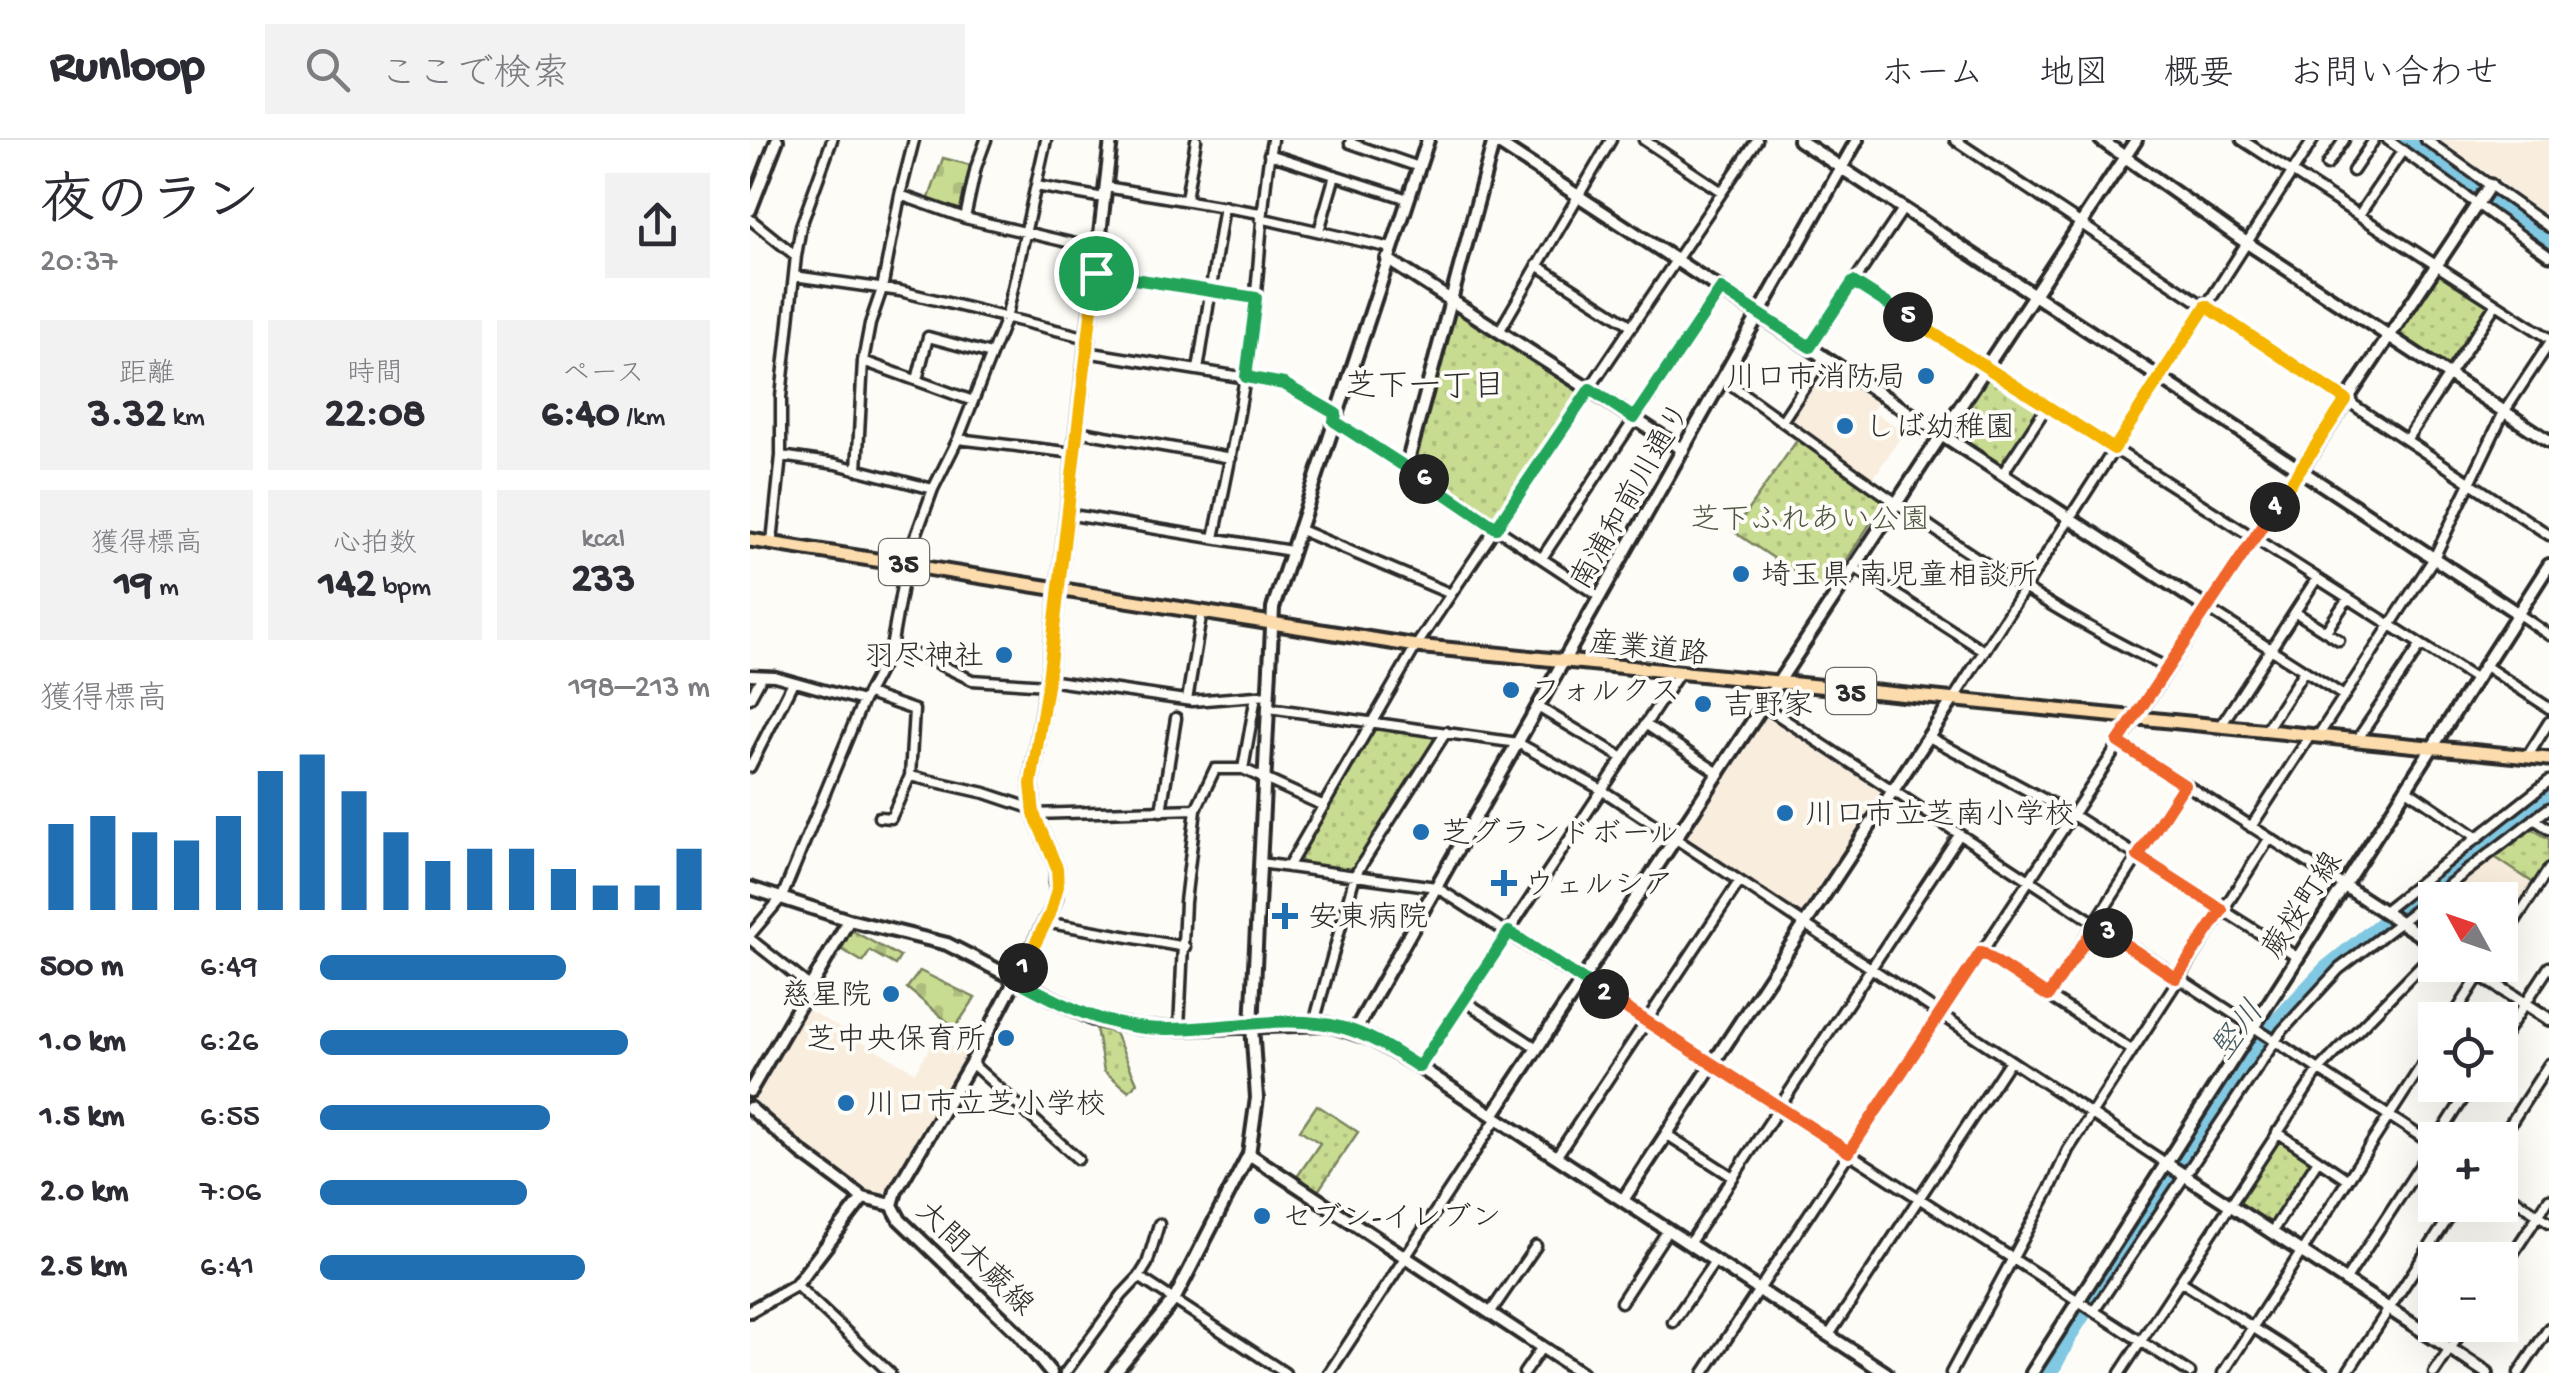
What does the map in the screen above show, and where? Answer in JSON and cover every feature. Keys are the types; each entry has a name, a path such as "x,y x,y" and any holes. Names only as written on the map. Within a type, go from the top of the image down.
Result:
{"main road":[{"name":"産業道路","path":"750,540 1416,646 2549,759"}],"street":[{"path":"750,210 777,140"},
{"path":"772,542 781,456 780,397 796,256 801,226 832,140"},
{"path":"857,470 863,361 914,140"},
{"path":"965,218 986,140"},
{"path":"808,985 750,937 782,897 890,648 906,563 1006,316 1046,140"},
{"name":"大間木蕨線","path":"1052,1373 1018,1333 900,1220 892,1206 896,1191 971,1063 1055,900 1058,878 1034,812 1031,784 1048,682 1111,140"},
{"path":"1186,199 1196,140"},
{"path":"1214,538 1246,377 1256,298 1260,215 1272,140"},
{"path":"1242,769 1262,696 1271,623 1291,552 1426,140"},
{"path":"1406,468 1494,140 2344,696"},
{"path":"1500,330 1611,140"},
{"path":"1644,140 1722,192"},
{"path":"1288,867 1416,646 1757,140"},
{"path":"1799,140 2549,635"},
{"name":"南浦和前川通り","path":"1355,1031 1857,140"},
{"path":"1955,140 2549,535"},
{"path":"2100,140 2549,441"},
{"path":"1329,1373 1537,1048 2136,140"},
{"path":"2242,140 2549,341 2504,412 2434,558 2392,626 2250,827"},
{"path":"1623,1200 1952,701 2312,140"},
{"path":"2328,165 2344,140"},
{"path":"2354,170 2374,140"},
{"path":"2388,140 2549,256"},
{"path":"2426,140 2549,227"},
{"path":"1347,141 1418,167"},
{"path":"2359,215 2403,150"},
{"path":"1270,154 1408,199"},
{"path":"1318,231 1335,175"},
{"path":"1704,1373 2490,185"},
{"path":"1036,186 1224,206 1389,253 1683,450"},
{"path":"900,195 965,218 1097,248"},
{"path":"1198,370 1224,206"},
{"path":"1810,347 1903,209"},
{"path":"750,220 796,256"},
{"path":"1537,265 1632,326"},
{"path":"1096,273 1256,298"},
{"path":"794,276 882,289 1088,338"},
{"path":"1853,282 2475,679"},
{"path":"1542,558 1721,289"},
{"path":"2406,440 2496,304"},
{"path":"917,380 928,338 991,354"},
{"path":"1086,352 1284,384 1600,597"},
{"path":"1782,421 1825,356"},
{"path":"863,361 973,401"},
{"path":"1724,379 2023,586 2100,636 2168,668"},
{"path":"2002,473 2047,406"},
{"path":"1077,431 1231,458"},
{"path":"958,439 1074,453"},
{"path":"781,456 933,489"},
{"path":"1066,514 1291,552"},
{"path":"1298,529 1451,594"},
{"name":"蕨桜町線","path":"2032,1373 2549,564"},
{"path":"1855,568 1984,651"},
{"path":"2220,727 2316,578"},
{"path":"2326,632 2348,598"},
{"path":"1187,700 1202,611"},
{"path":"2295,612 2339,640"},
{"path":"2358,740 2421,644"},
{"path":"890,648 926,658 972,680 1048,682 1187,700 1262,696"},
{"path":"2484,665 2549,708"},
{"path":"2266,732 2304,671"},
{"path":"1419,1067 1678,675"},
{"path":"750,676 914,710 910,776 890,818 878,816"},
{"path":"750,698 762,676"},
{"path":"750,767 793,682"},
{"path":"1114,1373 1174,1300 1248,1154 1257,1098 1252,1026 1268,708 1262,696"},
{"path":"1764,706 2418,1134"},
{"path":"1268,708 1518,743 1602,790 2486,1373"},
{"path":"1538,708 1623,758"},
{"path":"1161,811 1176,718"},
{"path":"2527,758 2549,722"},
{"path":"1645,724 1720,774"},
{"path":"1314,1023 1355,875 1446,732"},
{"path":"1928,737 2071,814 2296,957"},
{"path":"2118,742 2418,935"},
{"path":"1178,1030 1196,809 1217,766 1242,769 1324,806"},
{"path":"910,776 985,793 1034,812 1196,809"},
{"path":"2385,912 2549,781"},
{"path":"2048,996 2184,785"},
{"path":"2406,788 2478,838"},
{"path":"2459,882 2549,808"},
{"path":"2534,820 2549,829"},
{"path":"1690,1244 1959,834"},
{"path":"1951,1373 2068,1150 2269,839"},
{"path":"1260,863 1436,887 2187,1372"},
{"path":"2518,916 2549,869"},
{"path":"1556,1156 1739,882"},
{"path":"750,888 849,920 947,944 1093,1019 1178,1030 1314,1023 1355,1031 1419,1067 1886,1373"},
{"path":"2093,1310 2272,1040 2339,970 2399,921 2418,911"},
{"path":"750,1091 849,920"},
{"path":"1046,922 1185,947"},
{"path":"1981,952 2130,1049"},
{"path":"2120,1373 2319,1070 2418,966"},
{"path":"2518,1015 2549,967"},
{"path":"2498,982 2549,1019"},
{"path":"1464,1000 1537,1048"},
{"path":"1828,1335 2010,1062"},
{"path":"971,1063 1078,1159"},
{"path":"2512,1122 2549,1064"},
{"path":"2223,1373 2418,1071"},
{"path":"750,1108 800,1152 863,1198 892,1206"},
{"path":"2277,1132 2347,1179"},
{"path":"1666,1134 1733,1177"},
{"path":"1248,1154 1580,1373"},
{"path":"2272,1233 2318,1160"},
{"path":"2345,1281 2418,1170"},
{"path":"750,1312 796,1285 863,1198"},
{"path":"2518,1246 2549,1199"},
{"path":"2518,1202 2549,1222"},
{"path":"2347,1373 2447,1222"},
{"path":"1065,1373 1148,1264 1159,1224"},
{"path":"1621,1302 1668,1230"},
{"path":"1490,1313 1536,1246"},
{"path":"1673,1322 1715,1261"},
{"path":"1139,1277 1285,1373"},
{"path":"2182,1282 2324,1373"},
{"path":"796,1285 890,1373"},
{"path":"2519,1373 2549,1328"},
{"path":"2434,1373 2455,1342"},
{"path":"1524,1373 1542,1347"}],"shaded area":[{"path":"2440,140 2549,140 2549,217"},
{"name":"しば幼稚園","path":"1825,364 1879,400 1872,411 1904,432 1872,480 1787,420"},
{"name":"川口市立芝南小学校","path":"1771,715 1882,788 1884,795 1805,913 1798,915 1687,840 1687,831 1763,717"},
{"path":"2493,856 2535,884 2518,910 2518,882 2459,882"},
{"name":"川口市立芝小学校","path":"803,1007 915,1072 937,1035 966,1057 889,1194 863,1195 803,1151 752,1101"}],"green space":[{"path":"943,158 970,165 959,213 928,201"},
{"path":"2444,272 2490,307 2452,365 2446,366 2400,337 2398,331 2437,273"},
{"path":"1460,311 1577,389 1578,394 1498,515 1491,518 1418,468 1414,461 1454,314"},
{"path":"1992,377 2038,405 2039,411 2000,465 1955,434 1953,427 1985,378"},
{"name":"芝下ふれあい公園","path":"1798,439 1885,500 1826,593 1733,531"},
{"path":"1372,730 1431,735 1435,743 1355,867 1349,871 1304,864 1299,856"},
{"path":"2527,829 2549,839 2549,864 2535,884 2493,856"},
{"path":"849,929 900,957 895,965 870,951 863,962 838,947"},
{"path":"920,971 975,998 955,1028 907,988"},
{"path":"1096,1028 1115,1033 1137,1083 1129,1091 1104,1071"},
{"path":"1317,1105 1358,1132 1318,1191 1297,1177 1320,1143 1300,1130"},
{"path":"2281,1139 2311,1160 2311,1164 2273,1223 2268,1224 2241,1206 2239,1198"}],"waterway":[{"path":"2408,140 2549,241"},
{"name":"竪川","path":"2049,1373 2071,1331 2193,1140 2270,1030 2327,969 2549,791"}],"place":[{"name":"川口市消防局","path":"1926,376"},
{"name":"しば幼稚園","path":"1845,426"},
{"name":"埼玉県 南児童相談所","path":"1741,574"},
{"name":"羽尽神社","path":"1004,655"},
{"name":"フォルクス","path":"1511,690"},
{"name":"吉野家","path":"1703,704"},
{"name":"川口市立芝南小学校","path":"1785,813"},
{"name":"芝グランドボール","path":"1421,832"},
{"name":"ウェルシア","path":"1504,883"},
{"name":"安東病院","path":"1285,916"},
{"name":"慈星院","path":"891,994"},
{"name":"芝中央保育所","path":"1006,1038"},
{"name":"川口市立芝小学校","path":"846,1103"},
{"name":"セブン-イレブン","path":"1262,1216"}],"district":[{"name":"芝下一丁目","path":"1425,384"}],"route":[{"path":"1096,273 1256,298 1246,377 1284,384 1336,414 1334,421 1496,528 1590,389 1634,418 1721,289 1810,347 1853,282 2114,449 2206,306 2346,400 2118,742 2184,785 2138,856 2222,910 2176,978 2096,925 2048,996 1981,952 1849,1152 1509,932 1419,1067 1355,1031 1327,1024 1141,1028 1093,1019 1016,980 1050,914 1058,886 1057,868 1034,814 1031,784 1048,680 1096,273"}]}
